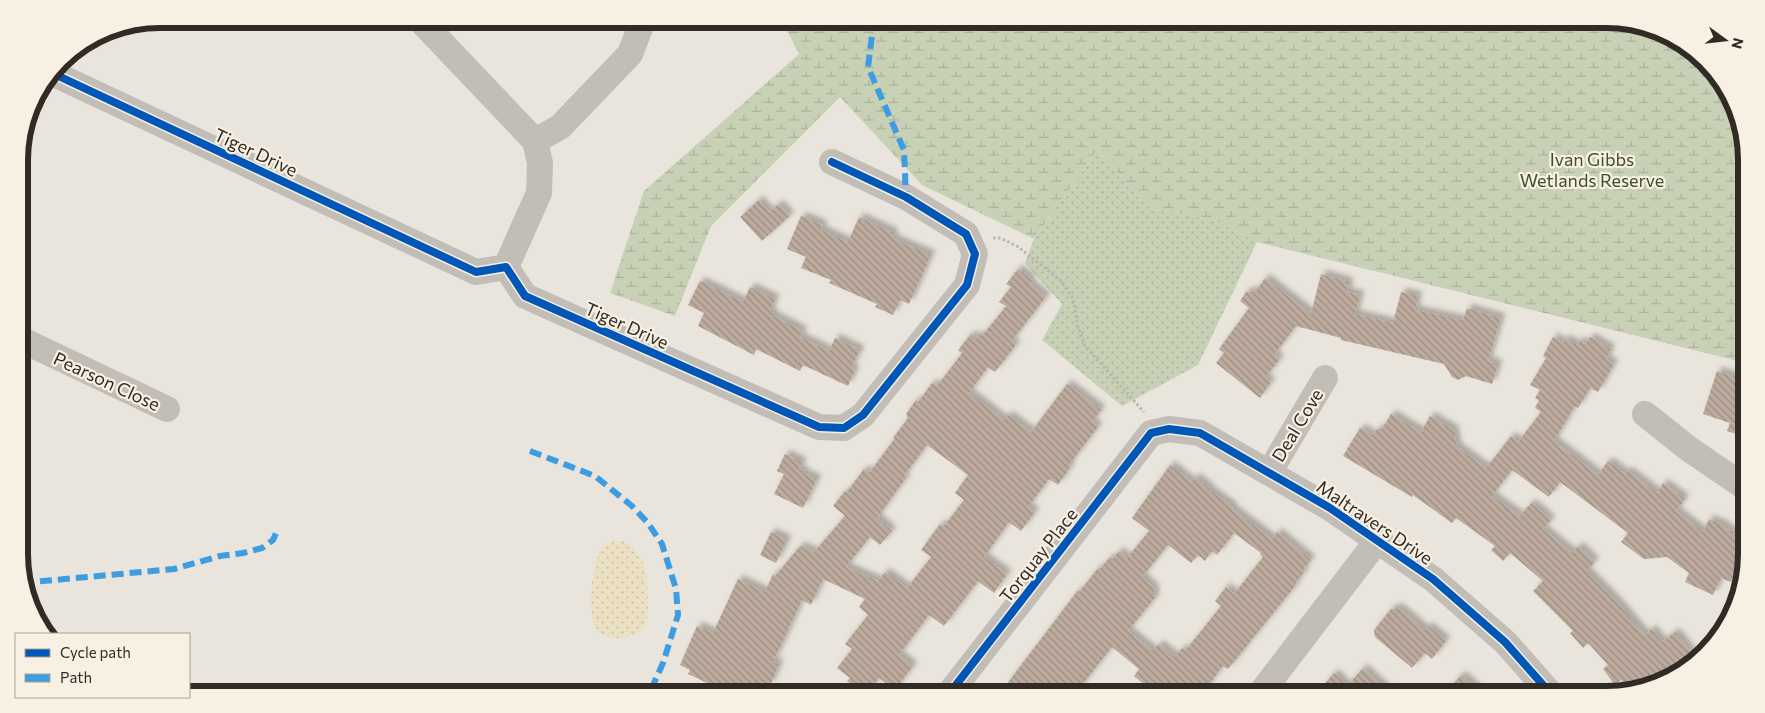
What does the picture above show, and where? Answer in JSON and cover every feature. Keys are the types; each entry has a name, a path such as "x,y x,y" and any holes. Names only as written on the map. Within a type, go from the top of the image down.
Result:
{"street":[{"path":"427,28 535,141 540,163 539,193 506,267"},
{"path":"535,141 560,127 630,54 640,28"},
{"name":"Tiger Drive","path":"58,76 476,272 506,267 525,296 819,427 844,428 864,416 967,285 975,254 966,234"},
{"path":"832,162 906,197 966,234"},
{"name":"Pearson Close","path":"28,343 167,409"},
{"name":"Deal Cove","path":"1269,473 1325,378"},
{"path":"1645,414 1689,449 1738,483"},
{"name":"Maltravers Drive","path":"1151,433 1170,429 1200,432 1330,508 1433,579 1505,642 1543,685"},
{"name":"Torquay Place","path":"956,685 1151,433"},
{"path":"1267,685 1377,541"}],"path":[{"path":"966,234 1000,238 1017,246 1060,280 1073,298 1078,327 1085,346 1148,417 1151,433"}],"green space":[{"name":"Ivan Gibbs Wetlands Reserve","path":"786,28 1623,29 1648,34 1664,41 1693,60 1705,72 1720,93 1733,125 1738,159 1738,361 1257,242 1211,219 1149,209 1098,149 1034,239 922,185 840,97 711,226 675,316 610,293 644,191 799,54"},
{"path":"1098,149 1149,209 1211,219 1257,242 1198,365 1122,406 1042,340 1062,304 1025,263 1034,239"}],"sand":[{"path":"621,540 636,551 644,567 647,584 648,613 645,626 639,633 629,637 615,638 604,635 596,628 593,621 591,600 595,565 601,549 607,543"}],"building":[{"path":"759,200 769,212 779,204 790,216 762,241 740,217"},
{"path":"801,216 823,225 821,230 848,242 859,217 894,233 892,238 931,255 909,304 900,300 893,315 875,307 877,304 829,283 831,280 801,268 806,257 787,249"},
{"path":"1018,269 1032,280 1029,283 1046,297 1011,342 1016,345 995,372 988,367 969,393 1004,420 1008,415 1031,432 1067,384 1101,410 1092,422 1098,427 1069,465 1071,466 1058,485 1049,479 1028,507 1035,512 1021,531 1009,522 984,557 1007,574 994,593 978,581 944,626 929,615 899,655 913,666 898,685 889,685 879,678 873,686 853,686 847,681 850,678 837,668 852,649 845,644 868,615 859,607 865,599 823,579 811,605 802,600 773,662 779,664 770,686 762,682 761,686 713,686 688,674 690,670 680,665 697,626 713,633 738,579 765,592 773,574 775,576 800,546 814,552 845,516 833,506 845,491 846,493 864,469 869,473 908,418 906,414 916,400 918,402 932,383 937,386 962,353 958,350 971,334 976,339 980,334 982,336 1006,306 999,302 1011,287 1006,284","holes":["927,445 968,475 955,493 964,500 944,526 940,524 921,550 931,557 907,588 885,572 878,581 846,567 870,537 880,545 892,531 877,518"]},
{"path":"1321,274 1349,282 1347,292 1360,295 1355,314 1393,323 1401,292 1418,296 1415,310 1463,320 1467,308 1501,318 1488,361 1498,364 1492,384 1466,376 1458,380 1452,377 1444,364 1341,340 1341,338 1296,326 1274,355 1280,359 1265,378 1271,382 1260,398 1216,363 1224,353 1219,349 1249,308 1240,301 1246,292 1256,291 1265,278 1311,314"},
{"path":"700,281 743,302 750,287 775,299 770,312 773,313 772,315 803,331 800,337 829,351 835,338 860,350 851,368 855,370 848,386 803,365 800,371 756,349 754,355 698,326 704,313 688,305"},
{"path":"1553,337 1563,343 1565,339 1577,345 1579,341 1586,344 1590,337 1611,349 1606,359 1614,364 1598,392 1590,388 1578,408 1575,406 1554,441 1598,475 1608,461 1625,474 1628,471 1657,493 1663,483 1685,499 1676,511 1703,532 1709,519 1726,526 1725,528 1734,532 1733,534 1738,537 1736,572 1731,582 1721,578 1713,595 1685,582 1689,573 1667,557 1644,559 1621,542 1628,533 1560,482 1549,497 1512,470 1492,496 1520,516 1531,503 1551,520 1543,529 1572,553 1579,546 1595,562 1586,571 1616,601 1645,635 1652,629 1662,642 1675,632 1692,653 1672,668 1640,681 1624,684 1621,680 1615,685 1603,669 1608,665 1588,643 1583,648 1570,633 1573,631 1533,591 1543,581 1510,553 1503,561 1491,550 1495,546 1456,518 1452,523 1413,495 1412,497 1343,456 1360,428 1373,435 1377,429 1382,429 1391,414 1421,432 1430,416 1454,430 1457,447 1486,468 1511,436 1518,442 1541,412 1535,408 1539,400 1535,398 1540,390 1530,385 1546,358 1543,356"},
{"path":"1717,371 1738,378 1738,434 1727,431 1730,423 1703,414"},
{"path":"785,454 802,462 799,469 804,471 803,473 817,479 803,508 774,494 784,474 777,471"},
{"path":"1170,465 1192,482 1195,477 1209,490 1233,507 1232,509 1272,539 1277,532 1311,560 1303,570 1305,571 1296,585 1228,669 1223,666 1209,685 1145,685 1134,676 1139,669 1112,647 1082,685 1006,685 1078,590 1079,592 1098,568 1100,569 1110,557 1113,559 1119,551 1127,558 1149,531 1132,518","holes":["1234,533 1263,557 1234,594 1226,587 1215,601 1221,606 1185,651 1182,648 1175,657 1159,644 1153,651 1128,631 1155,598 1154,588 1142,577 1168,545 1191,563 1198,555 1205,561 1212,551 1217,555"]},
{"path":"771,532 787,540 776,563 760,555"},
{"path":"1399,608 1425,630 1428,626 1446,641 1432,659 1425,653 1412,668 1375,637 1374,630 1391,609"},
{"path":"1363,668 1381,685 1348,685"},
{"path":"1334,673 1346,685 1324,685"},
{"path":"1461,675 1473,685 1452,685"}],"marked path":[{"path":"873,28 868,67 904,150 906,197"},
{"path":"530,451 595,476 632,506 648,523 662,544 676,589 678,615 663,663 653,686"},
{"path":"31,582 174,569 220,556 262,548 273,540 277,531"}],"cycle path":[{"path":"58,76 476,272 506,267 525,296 819,427 844,428 863,415 967,285 975,254 966,234 906,197 832,162"},
{"path":"956,685 1151,433 1169,429 1200,433 1330,508 1433,579 1505,642 1543,685"}]}
